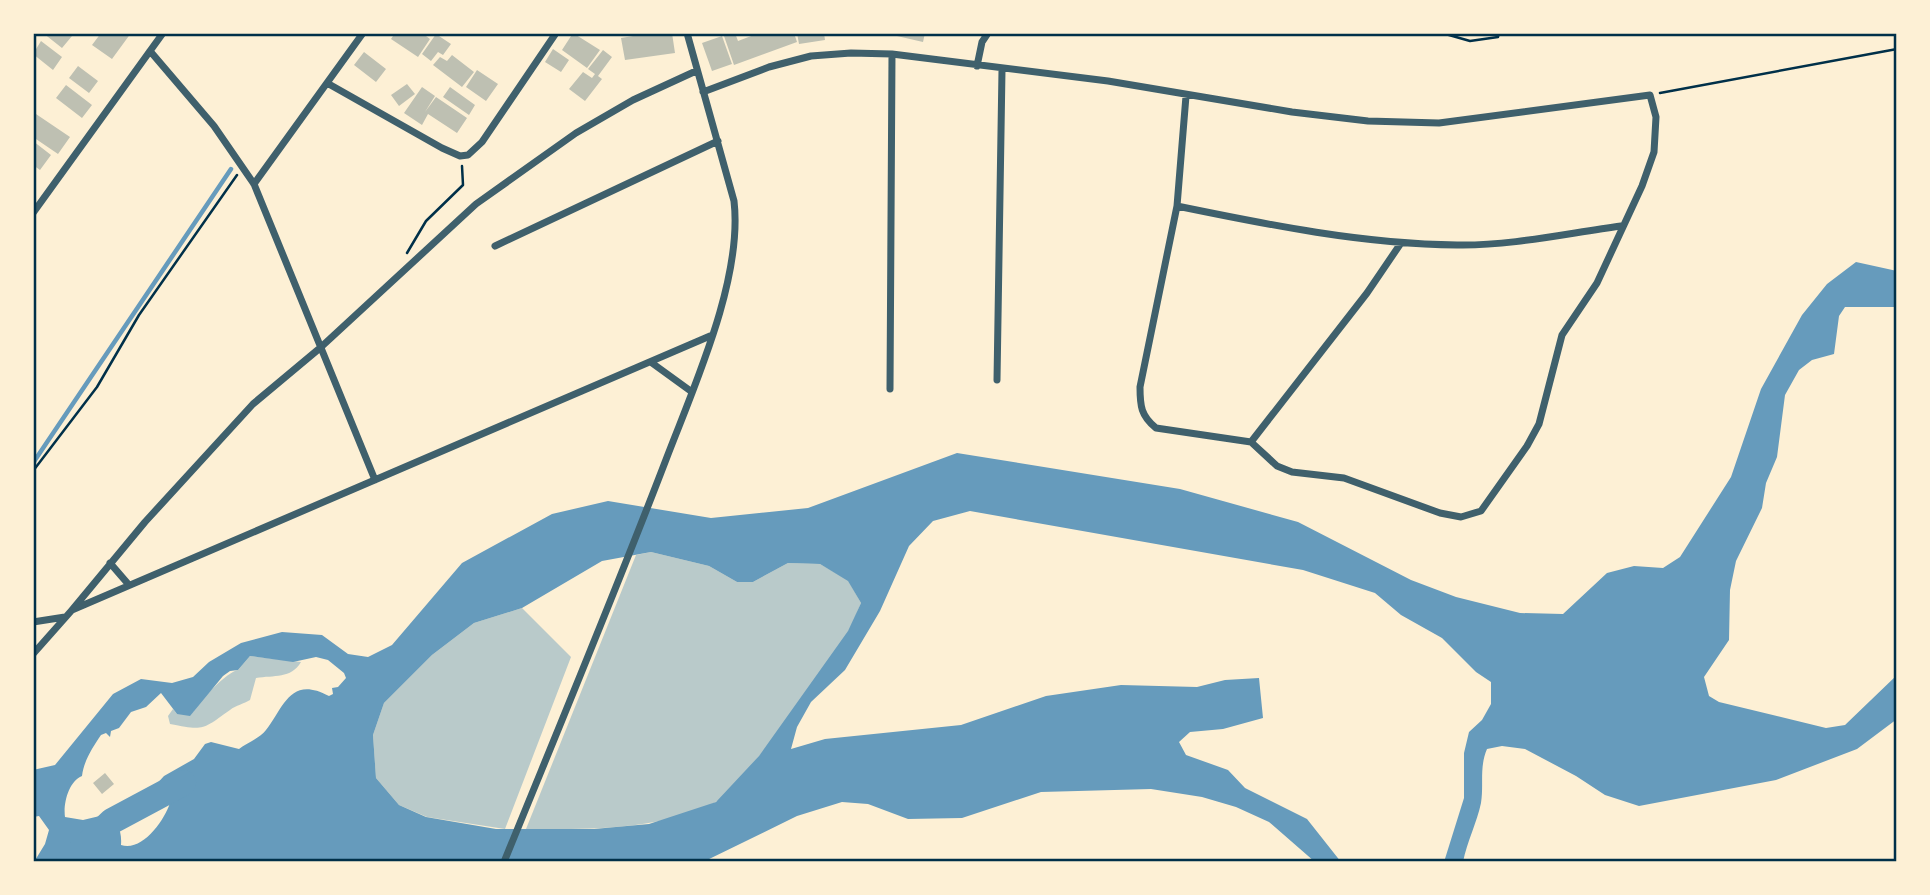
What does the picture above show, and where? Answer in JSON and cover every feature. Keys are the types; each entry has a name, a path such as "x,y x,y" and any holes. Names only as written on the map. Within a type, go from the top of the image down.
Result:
{"street":[{"path":"33,213 163,33"},
{"path":"254,184 363,33"},
{"path":"327,83 460,156 468,155 482,142 556,33"},
{"path":"504,862 692,392 731,266 736,225 718,141 687,33"},
{"path":"977,66 982,42 988,33"},
{"path":"150,51 214,125 254,184 375,480"},
{"path":"703,92 769,67 811,56 851,53 892,54 1002,71 1108,81 1186,96 1368,121 1439,123 1650,95 1656,117 1654,152 1642,186 1621,226 1597,283 1562,335 1539,424 1488,502 1472,514 1461,517 1440,513 1344,478 1292,472 1277,466 1251,442 1156,428 1144,418 1140,407 1140,387 1177,206 1186,96"},
{"path":"890,390 892,54"},
{"path":"33,654 110,563 253,404 320,348 477,204 576,133 633,100 696,71"},
{"path":"997,380 1002,71"},
{"path":"495,246 718,141"},
{"path":"1177,206 1309,231 1401,243 1460,245 1621,226"},
{"path":"1251,442 1373,284 1401,243"},
{"path":"33,622 69,614 129,585 710,336"},
{"path":"652,363 692,392"},
{"path":"110,563 129,585"}],"path":[{"path":"1442,33 1469,41 1498,35"},
{"path":"1650,95 1897,48"},
{"path":"401,274 416,234 463,185 460,156"},
{"path":"33,471 97,387 152,295 243,166"}],"shaded area":[{"path":"651,552 709,566 737,582 753,582 788,563 820,564 848,580 861,603 848,632 784,724 743,775 714,803 669,819 645,824 526,829 636,555"},
{"path":"522,608 571,657 505,829 427,817 399,805 376,778 373,735 384,703 432,655 474,623"},
{"path":"250,656 301,662 287,674 256,678 250,700 232,708 208,725 197,728 170,724 168,716 173,709 177,714 193,712 214,688 238,670"}],"water":[{"path":"1856,262 1897,271 1897,307 1845,307 1839,316 1834,354 1812,360 1799,370 1785,395 1777,457 1766,483 1762,508 1736,561 1730,590 1729,640 1704,677 1709,696 1719,702 1826,728 1845,725 1897,675 1897,719 1857,749 1776,780 1639,806 1605,795 1525,749 1502,746 1487,749 1483,763 1481,803 1463,862 1444,862 1464,798 1464,753 1469,732 1482,720 1491,704 1491,682 1476,672 1442,638 1401,615 1375,593 1303,570 970,511 933,521 909,546 880,611 845,670 811,702 797,727 791,749 825,739 961,725 1046,696 1121,685 1197,687 1225,680 1259,678 1263,718 1223,729 1190,732 1179,742 1186,755 1228,770 1245,788 1307,819 1341,862 1315,862 1269,822 1236,807 1202,797 1151,789 1041,792 962,818 908,819 868,804 842,802 797,816 703,862 34,862 45,844 49,830 39,816 33,817 33,770 55,765 113,694 141,679 172,683 193,677 209,662 241,643 282,632 322,635 348,654 368,657 392,645 462,563 552,514 608,501 711,518 808,508 957,453 1180,489 1298,522 1411,580 1456,597 1520,613 1563,614 1607,573 1634,566 1663,568 1680,557 1731,477 1761,389 1802,315 1827,284","holes":["651,552 709,566 737,582 753,582 788,563 820,564 848,581 861,603 848,631 759,756 716,802 649,824 594,829 496,829 426,817 399,805 376,778 373,735 384,703 432,655 474,623 522,608 602,561","250,656 293,662 316,657 328,660 344,673 346,678 338,687 332,688 333,694 329,696 316,690 297,691 257,738 239,749 211,742 205,744 194,759 164,776 144,798 149,797 153,803 165,797 170,803 157,826 137,844 121,845 118,827 104,815 83,820 65,817 68,793 82,776 87,759 101,735 106,733 110,737 111,731 119,728 131,712 146,707 161,693 177,714 190,716 223,676 238,670"]}],"building":[{"path":"43,33 69,33 72,36 62,48"},
{"path":"101,33 131,33 112,59 92,45"},
{"path":"395,33 422,33 430,39 418,57 391,39"},
{"path":"573,33 600,50 587,68 562,50"},
{"path":"672,33 675,53 625,60 621,38"},
{"path":"735,33 738,41 759,33 794,33 797,42 734,65 724,36"},
{"path":"797,33 824,33 825,40 799,44"},
{"path":"884,33 925,33 923,42"},
{"path":"436,34 451,44 443,55 438,52 431,61 422,54"},
{"path":"722,36 732,64 712,71 702,43"},
{"path":"41,41 62,57 53,70 33,54"},
{"path":"553,49 569,60 561,72 545,62"},
{"path":"603,50 612,57 598,76 602,79 585,101 569,89 583,72 592,78 595,74 588,69"},
{"path":"364,52 386,69 376,82 354,65"},
{"path":"452,55 474,72 462,87 433,65 440,57 447,61"},
{"path":"78,66 98,81 89,93 69,78"},
{"path":"477,70 498,84 486,101 466,87"},
{"path":"407,84 415,94 399,106 391,95"},
{"path":"66,85 92,105 82,118 56,98"},
{"path":"422,87 435,96 425,112 436,97 467,118 457,133 428,114 422,125 404,113"},
{"path":"450,87 475,105 469,115 443,97"},
{"path":"33,112 70,137 58,154 33,137"},
{"path":"33,141 51,155 40,170 33,165"},
{"path":"105,773 114,784 102,794 93,783"}],"waterway":[{"path":"33,463 231,169"},
{"path":"69,862 112,821 183,783"}]}
